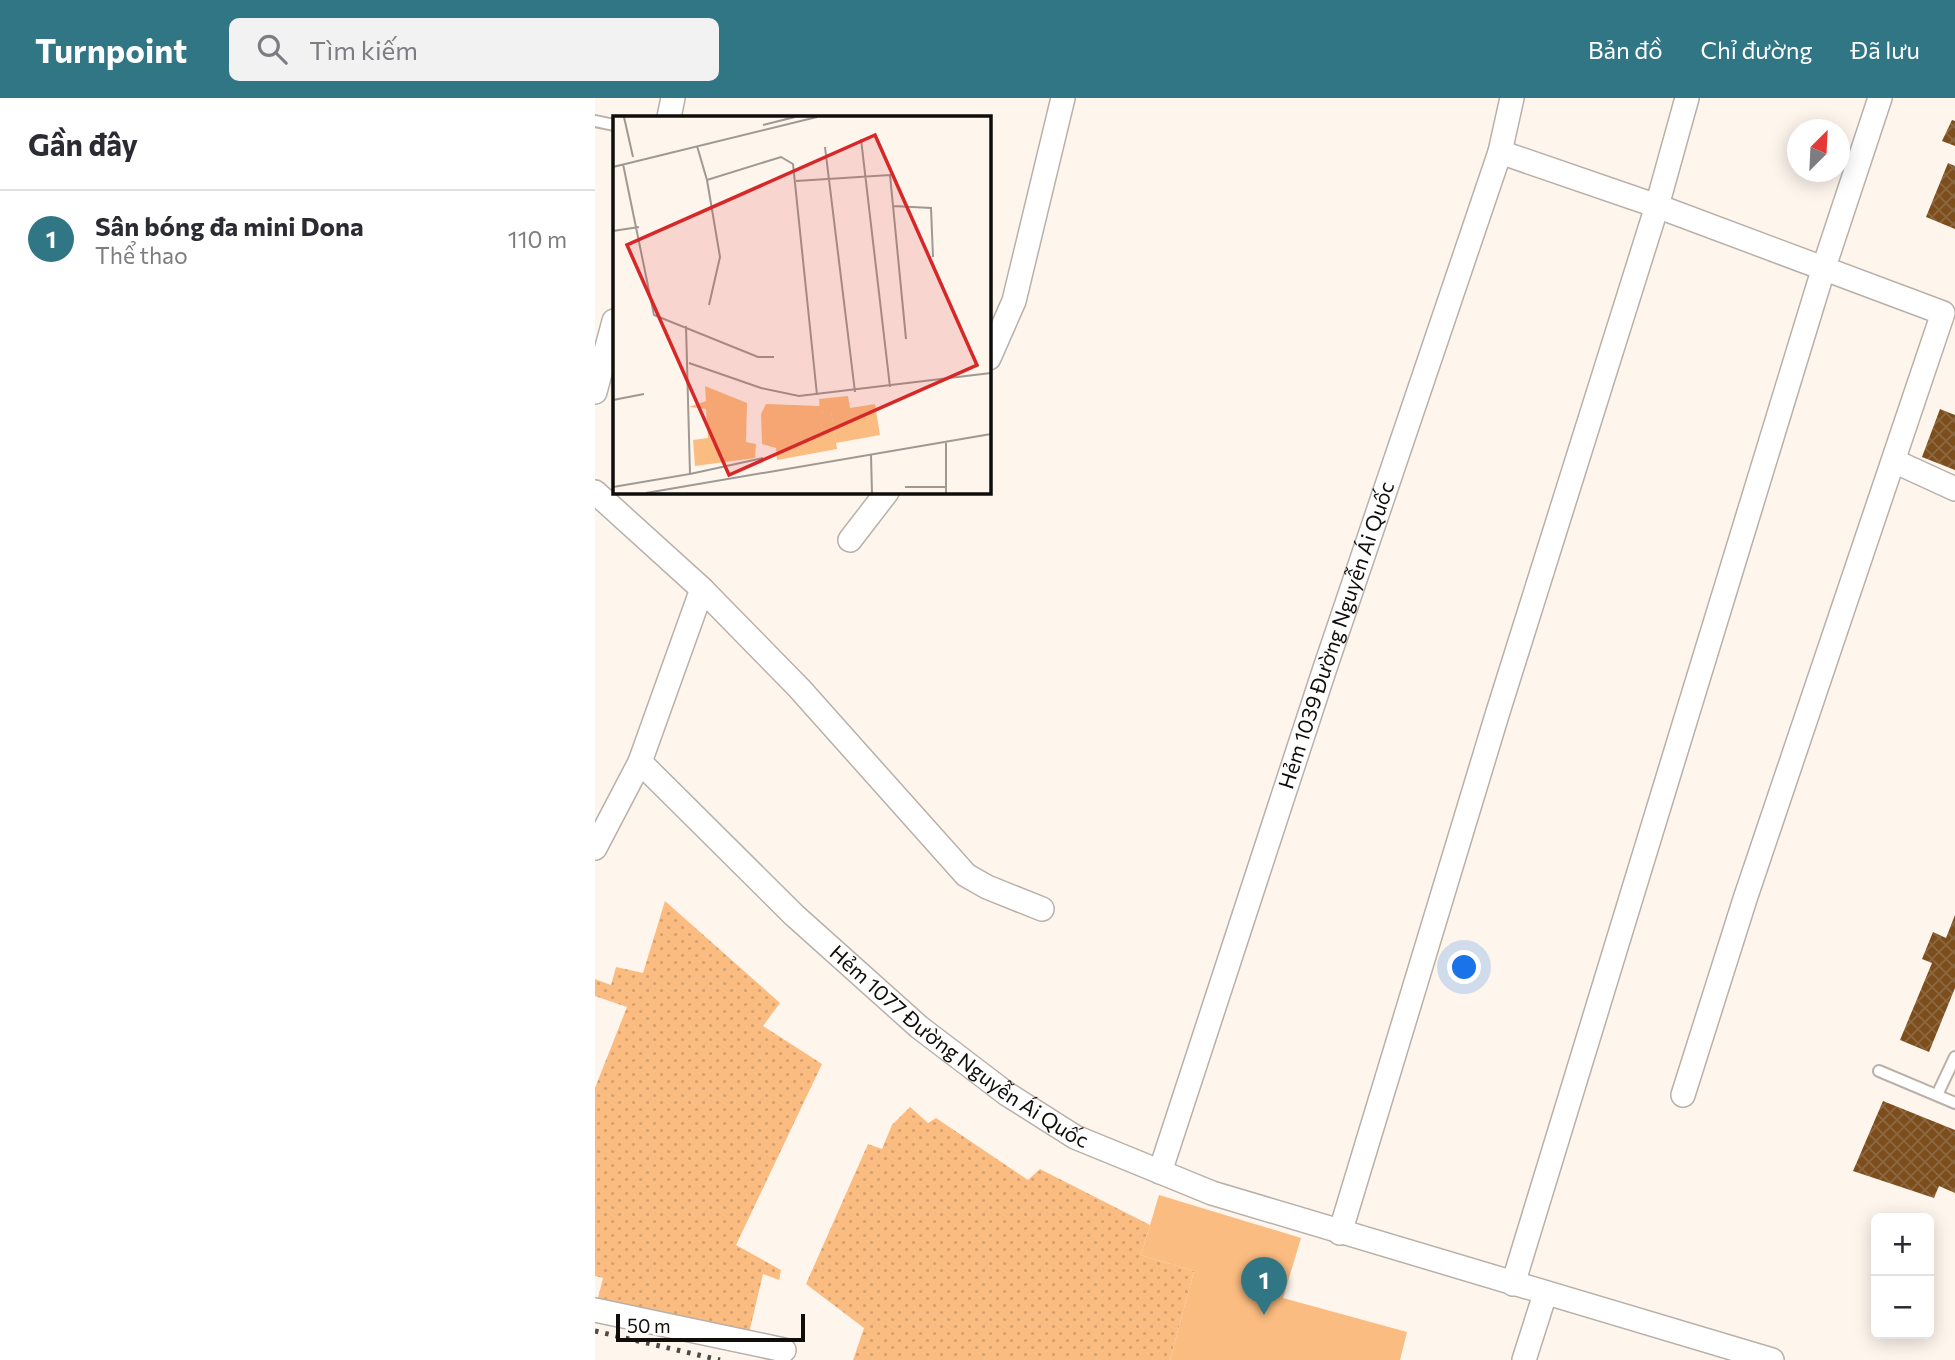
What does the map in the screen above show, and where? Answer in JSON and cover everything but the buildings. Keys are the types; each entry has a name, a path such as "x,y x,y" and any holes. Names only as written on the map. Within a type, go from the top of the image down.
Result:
{"street":[{"path":"669,116 673,98"},
{"path":"991,354 1017,291 1063,98"},
{"name":"Hẻm 1039 Đường Nguyễn Ái Quốc","path":"1160,1172 1325,668 1500,152 1513,98"},
{"path":"1340,1233 1497,715 1657,206 1687,98"},
{"path":"1513,1284 1824,267 1880,98"},
{"path":"1500,152 1657,206 1949,316 1894,461 1745,899 1683,1095"},
{"path":"595,392 613,325"},
{"path":"1894,461 1955,489"},
{"path":"595,492 702,589 799,688 966,875 987,887 1042,909"},
{"path":"850,540 885,494"},
{"path":"595,848 640,762 702,589"},
{"name":"Hẻm 1077 Đường Nguyễn Ái Quốc","path":"640,762 794,915 919,1027 1007,1094 1075,1137 1212,1193 1772,1360"},
{"path":"1524,1360 1545,1294"},
{"path":"595,1310 784,1350"}],"lane":[{"path":"595,121 613,125"},
{"path":"1937,1096 1955,1057"},
{"path":"1879,1071 1955,1103"}],"shaded area":[{"path":"665,901 780,1003 763,1026 822,1064 736,1245 781,1270 779,1280 763,1274 749,1333 597,1302 603,1278 595,1276 595,1088 627,1007 595,996 595,979 611,985 616,967 643,973"},
{"path":"910,1107 928,1123 936,1118 1028,1180 1040,1169 1150,1225 1141,1255 1194,1271 1170,1360 853,1360 864,1328 806,1284 868,1144 882,1149 892,1125"},
{"path":"1159,1195 1301,1238 1283,1298 1407,1332 1400,1360 1170,1360 1194,1271 1141,1255"}],"railway":[{"path":"595,1331 720,1360"}],"place":[{"name":"Sân bóng đa mini Dona","path":"1264,1315"}]}
